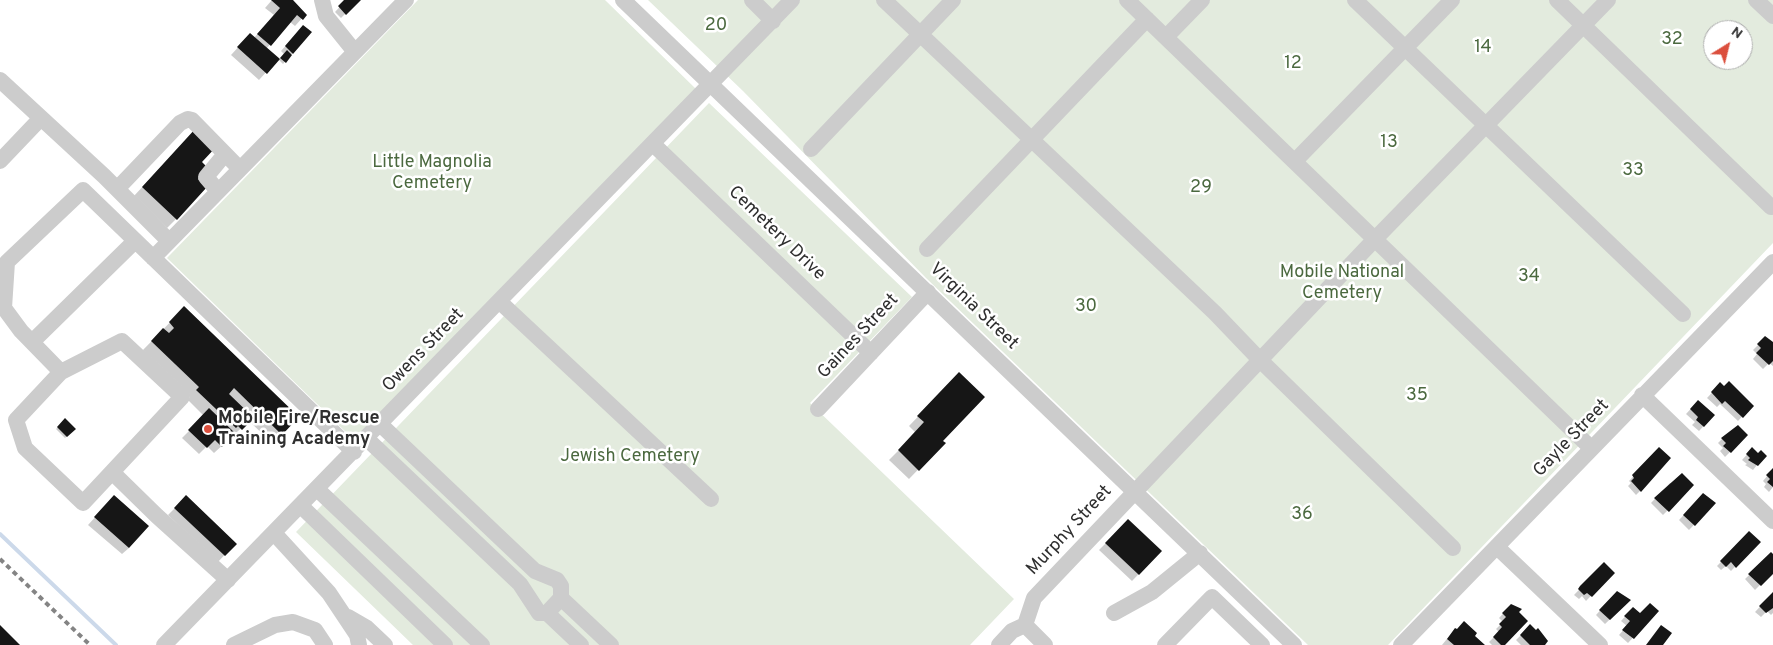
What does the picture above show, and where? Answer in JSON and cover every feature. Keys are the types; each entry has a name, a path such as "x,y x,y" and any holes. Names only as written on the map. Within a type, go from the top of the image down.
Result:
{"street":[{"path":"322,0 326,16 356,52"},
{"path":"153,258 406,0"},
{"name":"Virginia Street","path":"623,0 1136,491 1294,645"},
{"path":"752,0 772,20"},
{"name":"Owens Street","path":"164,645 792,0"},
{"path":"884,0 1216,313 1260,360 1453,548"},
{"path":"811,149 954,0"},
{"path":"1127,0 1591,448"},
{"path":"1166,37 1202,0"},
{"path":"1355,0 1683,314"},
{"path":"1295,161 1452,0"},
{"path":"1557,0 1771,207"},
{"name":"Murphy Street","path":"1025,625 1034,598 1375,239 1608,0"},
{"path":"1756,0 1773,16"},
{"path":"928,249 1146,19"},
{"path":"0,80 117,189 169,241"},
{"path":"0,161 41,118"},
{"path":"117,189 180,123 188,119 192,120 240,169"},
{"name":"Cemetery Drive","path":"653,144 871,353"},
{"path":"218,191 206,177 225,154"},
{"path":"61,372 32,342 4,308 7,262 83,190 354,452"},
{"path":"32,342 135,241"},
{"name":"Gayle Street","path":"1401,645 1773,262"},
{"name":"Gaines Street","path":"818,409 928,292"},
{"path":"500,302 711,499"},
{"path":"122,341 182,396 112,472 83,504 25,448 16,420 61,372 122,341"},
{"path":"1642,395 1773,521"},
{"path":"380,424 535,571 557,580 561,586 561,598 547,613"},
{"path":"366,438 520,584 539,613 547,613 581,645"},
{"path":"112,472 157,516 228,580"},
{"path":"317,489 482,645"},
{"path":"300,506 445,645"},
{"path":"274,533 329,593 357,635 359,645"},
{"path":"1497,547 1600,645"},
{"path":"1114,613 1152,592 1200,553"},
{"path":"1165,645 1212,597 1262,645"},
{"path":"561,598 610,645"},
{"path":"346,616 367,628 385,645"},
{"path":"234,645 275,626 293,622 315,630 326,645"},
{"path":"999,645 1012,631 1025,625 1045,645"}],"green space":[{"name":"Little Magnolia Cemetery","path":"418,0 605,0 696,89 354,440 167,258"},
{"name":"Mobile National Cemetery","path":"648,0 1773,0 1773,243 1388,645 1308,645 926,278 743,91"},
{"name":"Jewish Cemetery","path":"709,103 912,297 810,403 1014,599 970,645 413,645 296,532"}],"building":[{"path":"271,0 293,0 307,15 303,20 297,15 271,46 257,34 280,8"},
{"path":"344,0 361,0 346,15 338,6"},
{"path":"303,25 312,32 293,54 285,46"},
{"path":"250,33 280,59 267,74 237,47"},
{"path":"287,50 292,55 286,63 280,58"},
{"path":"196,128 216,147 202,162 208,168 198,179 207,187 177,220 142,187"},
{"path":"184,306 299,417 282,435 234,388 229,394 254,418 242,430 238,426 236,428 196,390 199,387 151,341 163,328 169,333 174,328 169,322"},
{"path":"1765,336 1773,342 1773,361 1769,365 1756,353 1761,348 1757,344"},
{"path":"959,372 985,397 943,441 946,443 919,471 898,450 924,422 917,416"},
{"path":"1729,381 1754,406 1743,418 1725,401 1722,404 1711,392 1720,382 1724,386"},
{"path":"1698,400 1715,415 1704,427 1696,420 1698,417 1690,409"},
{"path":"209,408 235,433 222,447 215,440 207,448 188,430"},
{"path":"65,418 76,429 67,437 57,427"},
{"path":"1738,425 1748,435 1731,453 1723,446 1726,443 1721,438"},
{"path":"1659,447 1671,458 1641,492 1631,481 1634,478 1632,475"},
{"path":"1752,447 1758,453 1761,450 1767,456 1758,466 1748,460 1750,458 1746,454"},
{"path":"1773,468 1773,487 1767,482 1770,479 1766,475"},
{"path":"1682,473 1694,485 1669,512 1654,498"},
{"path":"1703,493 1716,503 1695,526 1683,515"},
{"path":"114,495 149,526 129,548 94,517"},
{"path":"186,495 237,544 225,556 174,508"},
{"path":"1128,519 1162,551 1139,575 1105,543"},
{"path":"1749,531 1761,542 1736,568 1731,562 1726,567 1720,561"},
{"path":"1771,552 1773,554 1773,574 1761,586 1748,574"},
{"path":"1604,562 1615,573 1592,597 1587,593 1584,595 1578,589"},
{"path":"1617,591 1631,600 1610,620 1599,610"},
{"path":"1773,592 1773,608 1766,613 1759,606"},
{"path":"1650,603 1659,611 1634,639 1622,630 1630,621 1624,616 1633,607 1640,613"},
{"path":"1511,604 1522,609 1519,612 1528,621 1505,645 1501,645 1493,637 1502,627 1499,624 1506,617 1502,613"},
{"path":"1464,621 1477,633 1475,636 1485,645 1454,645 1447,639 1455,628 1457,629"},
{"path":"1530,624 1536,630 1538,628 1548,641 1545,645 1530,645 1520,635"},
{"path":"0,625 20,645 0,645"},
{"path":"1661,625 1672,633 1663,645 1646,645"}],"waterway":[{"path":"0,534 116,645"}],"railway":[{"path":"0,559 90,645"}],"place":[{"name":"Mobile Fire/Rescue Training Academy","path":"208,429"}],"park label":[{"name":"20","path":"716,26"},
{"name":"32","path":"1672,40"},
{"name":"14","path":"1483,48"},
{"name":"12","path":"1293,64"},
{"name":"13","path":"1389,143"},
{"name":"33","path":"1633,171"},
{"name":"29","path":"1201,188"},
{"name":"34","path":"1529,277"},
{"name":"30","path":"1086,307"},
{"name":"35","path":"1417,396"},
{"name":"36","path":"1302,515"}]}
